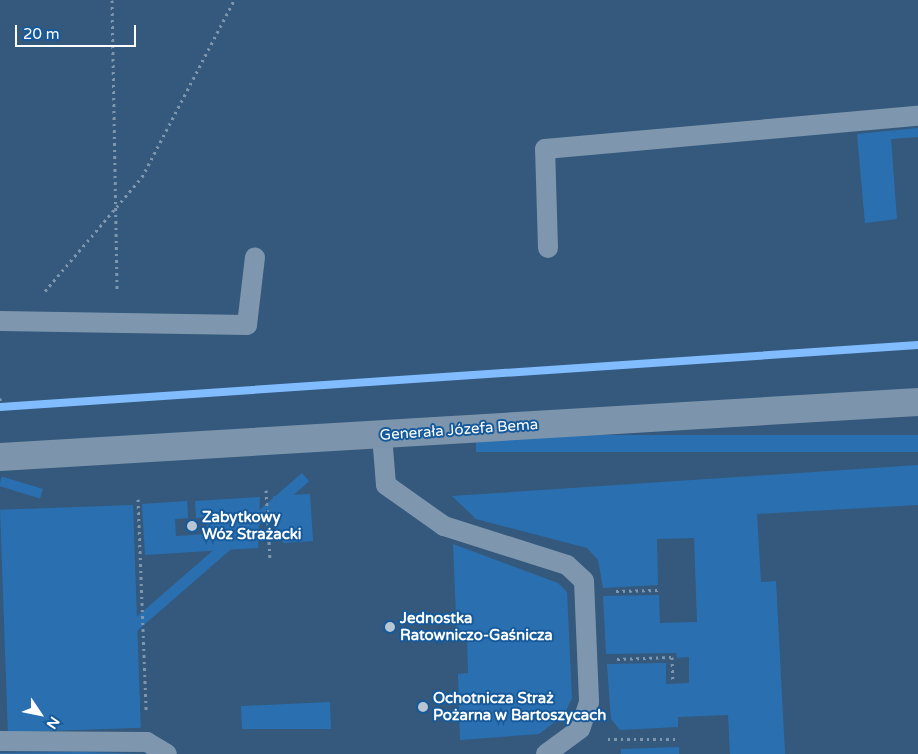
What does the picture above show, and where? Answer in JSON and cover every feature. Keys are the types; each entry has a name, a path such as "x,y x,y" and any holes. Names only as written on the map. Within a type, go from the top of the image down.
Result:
{"main road":[{"name":"Generała Józefa Bema","path":"0,457 918,402"}],"lane":[{"path":"548,248 545,149 918,116"},
{"path":"9,321 118,325 248,325 255,257"},
{"path":"382,435 386,485 444,526 567,564 578,571 586,592 589,702 580,729 546,754"},
{"path":"0,741 147,742 167,754"}],"path":[{"path":"112,0 118,325"},
{"path":"9,321 115,211 142,177 234,0"},
{"path":"0,398 1,407"},
{"path":"266,490 270,559"},
{"path":"138,499 147,742"},
{"path":"586,592 659,590"},
{"path":"589,660 672,657 673,680"},
{"path":"580,729 619,742 675,739"}],"shaded area":[{"path":"918,128 918,137 891,139 897,219 865,223 857,134"},
{"path":"476,435 918,435 918,452 476,452"},
{"path":"918,465 918,505 757,514 761,582 776,581 785,754 730,754 728,715 678,717 678,727 620,730 611,719 607,664 666,663 666,684 689,683 689,657 677,658 676,653 606,654 603,596 659,595 660,623 697,622 694,538 657,539 658,585 603,588 598,560 587,548 476,519 452,496"},
{"path":"302,473 309,481 132,635 125,627"},
{"path":"2,476 43,489 40,499 0,486"},
{"path":"310,494 313,541 283,543 282,534 276,534 273,496"},
{"path":"260,497 258,548 145,555 142,504 187,501 188,518 175,519 176,536 207,534 207,517 196,518 195,501"},
{"path":"133,505 141,728 8,733 0,510"},
{"path":"453,544 558,583 567,592 572,698 564,715 539,734 460,740 458,674 468,673 467,638 457,638"},
{"path":"330,702 331,729 242,729 241,706"},
{"path":"679,747 679,754 621,754 621,749"},
{"path":"82,752 151,754 0,754 0,753"}],"cycle path":[{"path":"0,407 918,345"}],"place":[{"name":"Zabytkowy Wóz Strażacki","path":"192,526"},
{"name":"Jednostka Ratowniczo-Gaśnicza","path":"390,627"},
{"name":"Ochotnicza Straż Pożarna w Bartoszycach","path":"423,707"}]}
